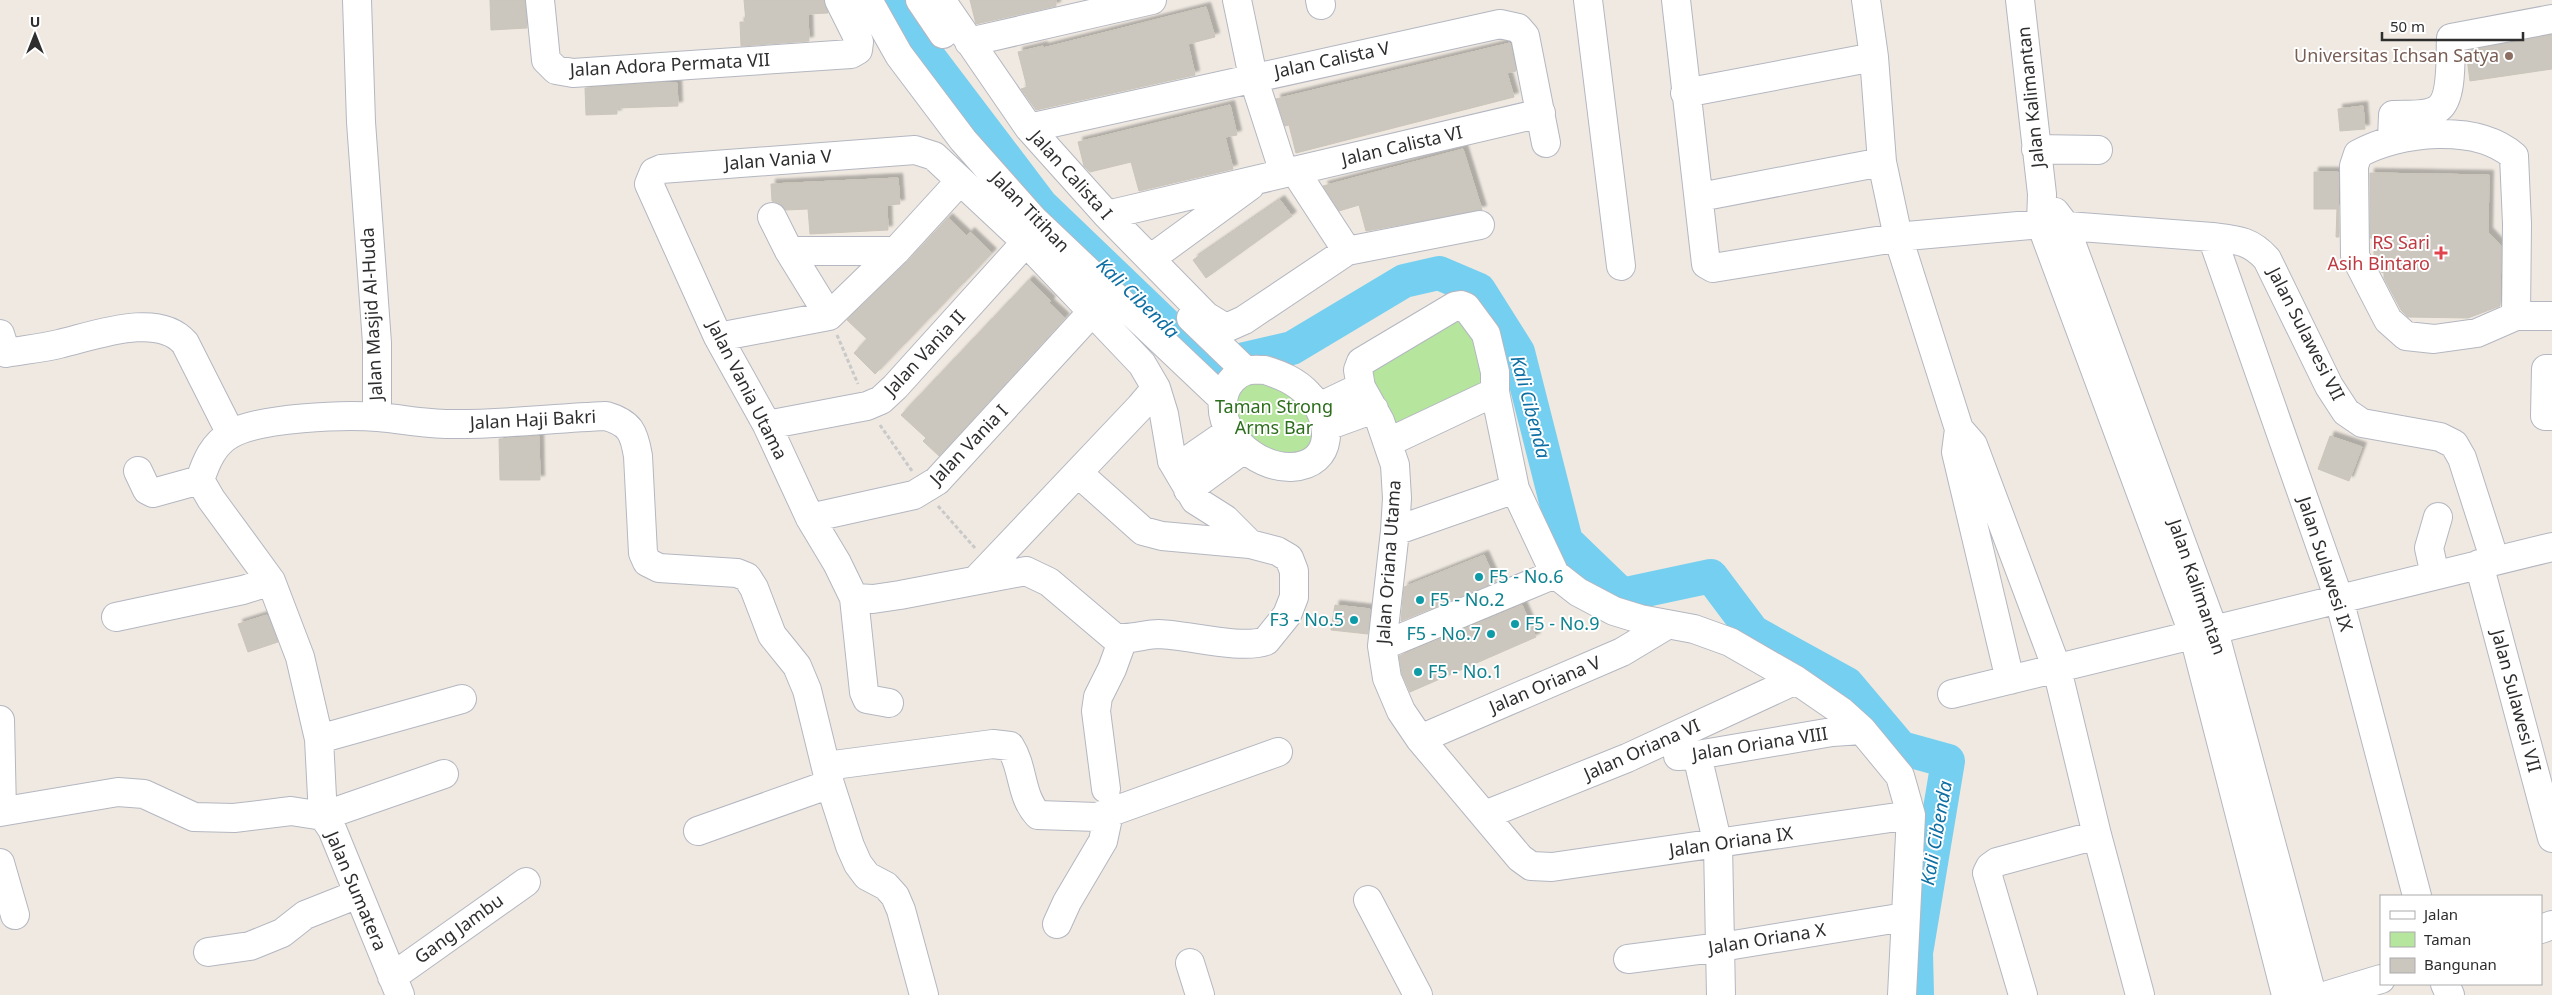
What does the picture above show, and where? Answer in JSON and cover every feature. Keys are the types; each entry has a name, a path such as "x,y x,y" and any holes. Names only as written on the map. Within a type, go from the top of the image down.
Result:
{"street":[{"name":"Jalan Masjid Al-Huda","path":"200,480 206,460 216,446 231,434 280,421 377,416 377,342 360,122 357,0"},
{"name":"Jalan Adora Permata VII","path":"540,0 546,60 551,67 564,72 841,54 858,50 859,42 857,36 839,0"},
{"name":"Jalan Titihan","path":"868,0 899,55 963,140 1034,220 1223,399"},
{"path":"920,0 1000,111 1090,217 1246,371"},
{"name":"Jalan Calista I","path":"941,0 1029,128 1107,215 1206,316 1226,328 1234,327 1347,251"},
{"path":"969,42 1152,0"},
{"path":"1237,0 1253,77 1280,174 1347,251 1480,225"},
{"path":"1588,0 1621,266"},
{"path":"1676,0 1685,93 1700,197 1704,257 1706,264 1713,268 1898,237 2053,225 2212,237"},
{"path":"1866,0 1874,57 1882,162 1898,237 1959,429 1973,445 2057,669 2097,835 2140,995"},
{"name":"Jalan Kalimantan","path":"2020,0 2042,194 2204,634 2312,995"},
{"path":"2392,139 2393,115 2422,113 2438,109 2448,98 2451,38 2552,19"},
{"name":"Jalan Calista V","path":"1029,128 1253,77 1500,24 1518,28 1528,44 1546,143"},
{"path":"1685,93 1874,57"},
{"name":"Jalan Calista VI","path":"1107,215 1541,113"},
{"path":"2516,316 2517,224 2514,156 2504,148 2453,135 2425,134 2392,139 2358,154 2354,166 2355,256 2388,320 2406,336 2434,339 2477,333 2516,316 2552,316"},
{"path":"2036,149 2098,150"},
{"name":"Jalan Vania V","path":"650,178 654,172 661,170 920,150 934,156 960,181"},
{"path":"1700,197 1882,162"},
{"name":"Jalan Calista VI","path":"1150,258 1280,174"},
{"name":"Jalan Vania Utama","path":"650,178 650,190 718,337 767,425 810,518 837,563 854,598 864,692 867,699 889,703"},
{"path":"718,337 829,316 896,251 960,181 1026,242 1142,364 1156,388 1164,414 1172,461 1188,490 1195,500 1225,519 1250,544"},
{"path":"772,217 789,251 829,316"},
{"name":"Jalan Sulawesi VII","path":"2212,237 2238,240 2255,246 2267,258 2329,386 2346,412 2362,423 2440,438 2454,444 2462,458 2552,838"},
{"name":"Jalan Sulawesi IX","path":"2212,237 2340,599 2418,895"},
{"name":"Jalan Vania II","path":"767,425 867,406 881,400 896,388 1026,242"},
{"path":"789,251 896,251"},
{"name":"Jalan Oriana Utama","path":"1552,868 1531,866 1520,858 1486,815 1420,739 1401,711 1387,678 1382,646 1395,531 1395,473 1389,442 1368,398 1358,370 1361,362 1454,306 1461,305 1472,313 1486,334 1496,372 1494,392 1515,489 1555,574 1578,592 1614,611 1694,629 1730,642 1796,680 1841,711 1862,730 1900,776 1911,815 1902,995"},
{"name":"Jalan Vania I","path":"810,518 914,495 937,482 1092,312"},
{"path":"0,334 6,353 129,329 158,328 170,330 177,334 185,343 231,434"},
{"path":"2552,369 2546,369 2545,416 2552,416"},
{"path":"1265,370 1280,374 1296,383 1323,416 1326,443 1320,454 1302,465 1274,465 1258,458 1237,440 1223,414 1223,399 1230,382 1246,371 1265,370"},
{"path":"991,565 1156,388"},
{"path":"1389,442 1494,392"},
{"path":"1323,416 1368,398"},
{"name":"Jalan Haji Bakri","path":"377,416 420,423 452,424 606,416 621,420 630,429 637,448 640,538 647,562 659,568 737,573 747,577 754,588 772,635 797,666 807,690 828,775"},
{"path":"1959,429 1956,452 2010,680"},
{"path":"1172,461 1185,462 1237,440"},
{"path":"1188,490 1237,440"},
{"path":"138,471 147,490 153,493 200,480 211,499 271,581 307,680 319,739 323,816 444,774"},
{"path":"854,598 873,599 900,595 991,565 1026,571 1049,582 1104,630 1123,639 1159,634 1251,644 1266,641 1287,615 1295,585 1294,571 1289,558 1277,551 1250,544 1162,536 1143,531 1078,473"},
{"path":"1395,531 1515,489"},
{"path":"2435,574 2429,548 2438,517"},
{"path":"1952,694 2204,634 2435,574 2552,547"},
{"path":"991,565 1026,571"},
{"path":"1382,646 1555,574"},
{"path":"116,617 243,590 271,581"},
{"name":"Jalan Oriana V","path":"1420,739 1622,652 1667,624"},
{"name":"Jalan Kalimantan","path":"2204,634 2286,995"},
{"path":"1057,924 1067,902 1103,841 1107,801 1096,711 1098,697 1123,639"},
{"name":"Jalan Oriana VI","path":"1486,815 1627,758 1796,680"},
{"path":"319,739 462,699"},
{"path":"0,720 1,811"},
{"name":"Jalan Oriana VIII","path":"1627,758 1697,755 1832,732 1862,730"},
{"path":"698,831 828,775 993,744 1010,746 1016,756 1029,805 1038,815 1097,817 1107,801 1278,752"},
{"path":"1697,755 1718,845 1721,995"},
{"path":"828,775 858,864 867,876 886,886 901,910 924,995"},
{"name":"Jalan Sumatera","path":"1,811 118,792 144,794 194,817 234,818 292,811 323,816 332,829 396,986"},
{"name":"Jalan Oriana IX","path":"1552,868 1911,815"},
{"path":"2023,995 1987,873 1990,867 1997,862 2097,835"},
{"path":"0,864 15,915"},
{"name":"Gang Jambu","path":"396,986 526,882"},
{"path":"208,952 250,946 282,933 305,915 358,894"},
{"path":"1368,900 1418,995"},
{"name":"Jalan Oriana X","path":"1628,959 1721,947 1905,916"},
{"path":"1190,963 1200,995"},
{"path":"2328,995 2380,979"}],"path":[{"path":"829,316 867,406 925,490 991,565"}],"green space":[{"path":"1461,308 1483,335 1491,390 1390,437 1362,372"},
{"name":"Taman Strong Arms Bar","path":"1247,372 1319,407 1320,454 1290,467 1236,440 1235,377"}],"building":[{"path":"490,0 525,0 527,28 491,30"},
{"path":"744,0 824,0 828,13 808,14 809,41 741,46 740,22 746,22"},
{"path":"970,0 1056,0 1056,6 976,24"},
{"path":"1206,7 1215,37 1188,44 1195,75 1036,110 1021,89 1027,87 1018,52 1043,46 1043,48"},
{"name":"Universitas Ichsan Satya","path":"2552,35 2552,69 2470,81 2466,51"},
{"path":"1510,43 1516,71 1507,73 1514,97 1296,153 1289,125 1285,126 1276,99"},
{"path":"677,83 678,106 617,108 617,114 586,115 585,88"},
{"path":"1230,105 1237,135 1225,137 1233,169 1139,191 1131,162 1090,172 1084,166 1078,142"},
{"path":"2363,106 2365,129 2340,131 2338,109"},
{"path":"1463,149 1482,210 1366,231 1359,205 1339,211 1323,186"},
{"path":"2314,172 2338,172 2339,237 2336,237 2337,209 2314,209"},
{"name":"RS Sari Asih Bintaro","path":"2370,173 2489,175 2488,232 2501,246 2500,306 2468,318 2408,317 2401,310 2384,278 2384,273 2381,272 2374,259 2374,238 2370,238"},
{"path":"898,178 900,204 887,205 888,230 810,234 808,209 786,210 780,204 772,201 771,184"},
{"path":"1280,200 1292,216 1206,278 1193,260"},
{"path":"948,218 967,236 970,232 992,253 875,374 854,353 867,339 847,320 907,262"},
{"path":"1029,280 1051,301 1049,303 1065,318 939,456 923,441 926,438 901,415"},
{"path":"539,436 540,480 500,480 499,439"},
{"path":"2330,436 2362,447 2349,481 2318,469"},
{"path":"1484,555 1496,582 1401,621 1404,587"},
{"name":"F3 - No.5","path":"1335,605 1370,609 1368,634 1331,630"},
{"path":"1522,605 1536,637 1410,692 1402,674 1399,656"},
{"path":"267,615 278,642 248,652 238,624"}],"waterway":[{"name":"Kali Cibenda","path":"890,0 894,11 1041,205 1210,367 1292,348 1404,281 1439,273 1479,290 1518,352 1566,541 1622,595 1711,576 1753,632 1847,684 1901,748 1948,761 1916,953 1917,995"}],"place":[{"name":"Universitas Ichsan Satya","path":"2509,56"},
{"name":"RS Sari Asih Bintaro","path":"2441,253"},
{"name":"F5 - No.6","path":"1479,577"},
{"name":"F5 - No.2","path":"1420,600"},
{"name":"F3 - No.5","path":"1354,620"},
{"name":"F5 - No.9","path":"1515,624"},
{"name":"F5 - No.7","path":"1491,634"},
{"name":"F5 - No.1","path":"1418,672"}]}
